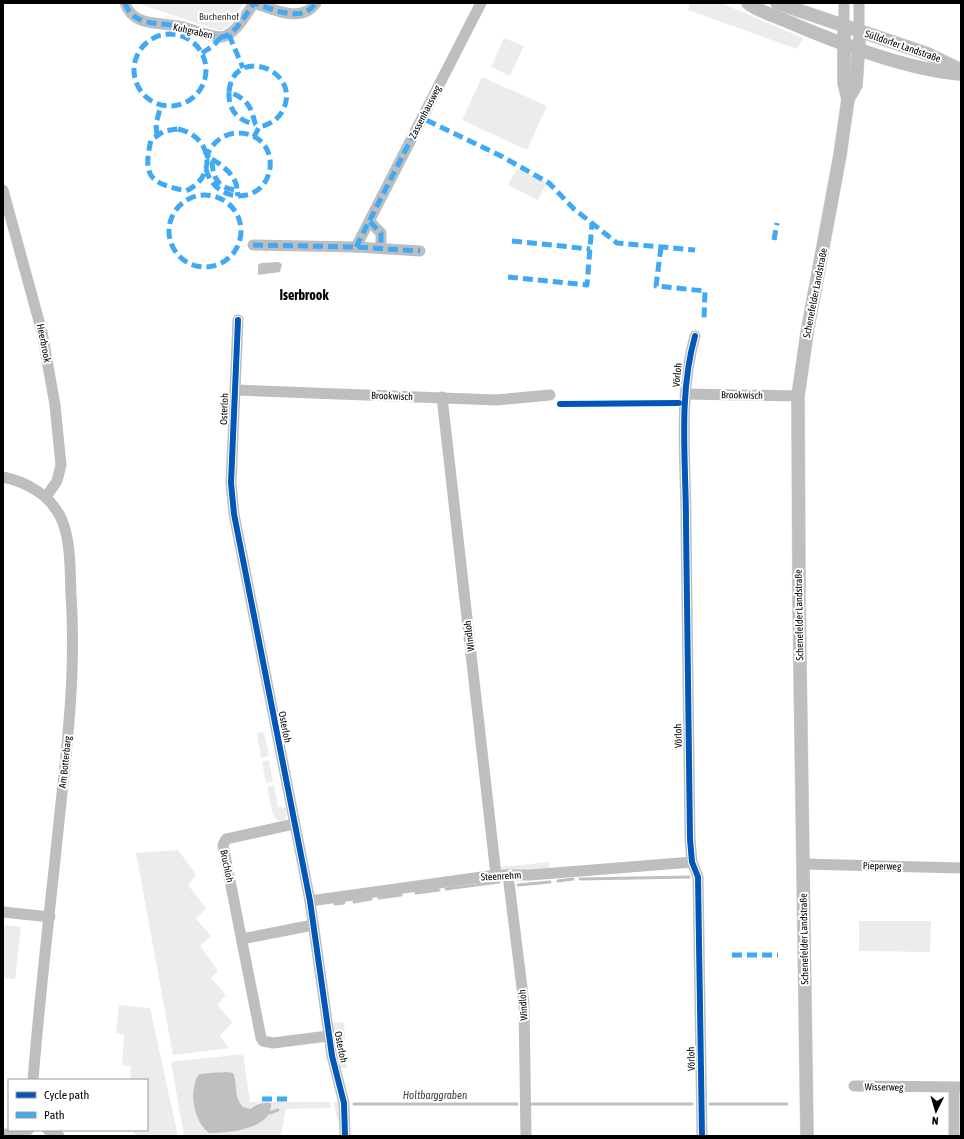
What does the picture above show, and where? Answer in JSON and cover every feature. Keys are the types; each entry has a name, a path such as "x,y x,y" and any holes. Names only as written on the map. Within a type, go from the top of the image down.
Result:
{"main road":[{"name":"Sülldorfer Landstraße","path":"748,3 801,27 844,43 924,69 961,74"},
{"name":"Sülldorfer Landstraße","path":"777,3 928,54 961,70"},
{"name":"Schenefelder Landstraße","path":"844,26 844,83 848,99"},
{"name":"Schenefelder Landstraße","path":"807,1136 799,590 798,396 807,333 840,155 848,99 856,85 859,31"}],"street":[{"name":"Kuhgraben","path":"126,3 131,14 146,22 158,25 176,25 221,37 225,37 234,30 254,3"},
{"path":"254,3 293,14 311,9 316,3"},
{"name":"Zassenhausweg","path":"356,247 481,3"},
{"name":"Schenefelder Landstraße","path":"844,3 844,26"},
{"name":"Schenefelder Landstraße","path":"859,3 859,31"},
{"name":"Heerbrook","path":"3,190 42,332 55,405 61,465 57,481 46,497"},
{"path":"370,222 381,233 381,248"},
{"path":"252,245 356,247 420,251"},
{"name":"Osterloh","path":"238,320 231,483 235,519 310,901 328,1036 342,1094 345,1136"},
{"name":"Vörloh","path":"695,336 689,357 685,394 688,746 692,862 698,877 702,1136"},
{"name":"Brookwisch","path":"235,390 496,400 550,395"},
{"name":"Brookwisch","path":"685,394 798,396"},
{"name":"Windloh","path":"442,397 496,875"},
{"name":"Am Botterbarg","path":"3,476 31,487 46,497 61,518 67,540 74,643 71,709 33,1079"},
{"name":"Bruchloh","path":"294,824 226,839 222,845 261,1038 263,1041 272,1043 328,1036"},
{"name":"Steenrehm","path":"310,901 496,875 530,875 692,862"},
{"name":"Pieperweg","path":"803,864 961,868"},
{"name":"Windloh","path":"508,875 524,1004 526,1136"},
{"path":"3,912 50,917"},
{"path":"242,939 313,925"},
{"name":"Wisserweg","path":"854,1086 958,1087"},
{"path":"954,1136 958,1087"},
{"path":"3,1134 19,1134 26,1131"},
{"path":"50,1131 59,1136"}],"green space":[{"name":"Buchenhof","path":"137,3 243,3 231,24 220,31"},
{"path":"690,3 721,3 803,38 797,49 688,10"},
{"path":"504,38 524,46 510,76 491,67"},
{"path":"482,77 547,106 527,150 462,120"},
{"path":"517,169 547,183 538,200 508,185"},
{"path":"264,732 269,756 261,758 257,733"},
{"path":"269,760 273,782 266,783 262,762"},
{"path":"274,785 278,807 286,808 286,820 282,824 273,815 267,787"},
{"path":"178,850 196,875 188,885 206,908 196,919 211,936 200,946 218,971 211,978 226,995 217,1005 232,1022 220,1036 229,1048 173,1055 136,853"},
{"path":"549,862 549,868 531,871 509,871 500,867"},
{"path":"859,921 931,921 930,952 859,951"},
{"path":"3,925 21,927 15,979 3,978"},
{"path":"119,1005 150,1008 178,1136 147,1136 134,1134 134,1131 148,1131 148,1079 130,1079 131,1066 122,1065 124,1035 116,1033"},
{"path":"342,1022 344,1024 345,1040 334,1041 332,1023"},
{"path":"335,1045 345,1045 347,1068 340,1068"},
{"path":"243,1054 250,1102 330,1102 331,1108 286,1109 281,1136 184,1136 171,1062","holes":["204,1073 219,1073 236,1082 235,1090 237,1098 243,1108 247,1110 258,1103 271,1104 270,1112 265,1118 257,1123 237,1130 209,1133 198,1118 195,1111 195,1104"]},
{"path":"333,1102 339,1102 340,1121 338,1121"}],"shaded area":[{"path":"278,262 282,264 280,272 258,275 258,265 261,263"},
{"path":"227,1072 233,1073 238,1098 243,1107 250,1109 260,1104 271,1103 270,1112 265,1119 248,1128 227,1132 209,1133 199,1121 196,1114 193,1098 195,1082 198,1075"}],"waterway":[{"path":"580,879 689,877"},
{"path":"558,881 573,879"},
{"path":"446,889 499,882"},
{"path":"518,885 550,882"},
{"path":"416,893 439,890"},
{"path":"379,898 401,895"},
{"path":"354,902 371,899"},
{"path":"335,904 344,903"},
{"name":"Holtbarggraben","path":"354,1104 517,1104"},
{"name":"Holtbarggraben","path":"532,1104 692,1104"},
{"name":"Holtbarggraben","path":"710,1104 787,1104"},
{"name":"Holtbarggraben","path":"270,1113 278,1110"}],"marked path":[{"path":"125,3 129,11 140,20 178,26 221,37 226,36 235,29 254,3 278,11 295,14 303,13 316,3"},
{"path":"170,34 184,37 196,44 203,56 206,70 203,84 196,96 184,103 170,106 156,103 144,96 137,84 134,70 137,56 144,44 156,37 170,34"},
{"path":"229,35 243,68"},
{"path":"202,53 213,46 221,37"},
{"path":"254,137 259,127 255,123 250,107 241,98 229,92 233,77 242,69 253,66 265,68 276,74 284,84 287,96 283,110 279,117 270,123 259,127"},
{"path":"229,92 230,104 235,113 243,120 255,124"},
{"path":"157,135 156,124 161,105"},
{"path":"356,247 422,118 501,156 549,183 574,209 617,243 695,250"},
{"path":"178,129 189,133 198,140 204,148 207,157 203,176 196,184 186,191 164,185 152,177 149,171 148,153 151,140 164,131 178,129"},
{"path":"206,169 211,181 219,189 229,194 240,196 250,194 259,189 266,180 270,168 269,155 264,144 256,137 234,133 223,137 214,144 207,156 212,159 213,171 217,181 225,187 237,190 238,196"},
{"path":"212,159 229,172 235,180 237,190"},
{"path":"205,195 225,201 235,211 241,231 235,251 225,261 205,267 185,261 175,251 169,231 175,211 185,201 205,195"},
{"path":"370,222 381,233 381,248"},
{"path":"508,277 587,285 592,223"},
{"path":"774,240 777,223"},
{"path":"512,241 590,249"},
{"path":"253,245 356,247 420,251"},
{"path":"661,247 656,286 705,291 704,319"},
{"path":"732,955 778,955"},
{"path":"262,1099 287,1099"}],"cycle path":[{"path":"238,320 231,483 234,514 310,901 332,1056 344,1103 345,1136"},
{"path":"695,336 686,382 684,429 690,839 692,862 698,877 702,1136"},
{"path":"560,404 679,403"}],"district":[{"name":"Iserbrook","path":"304,295"}]}
